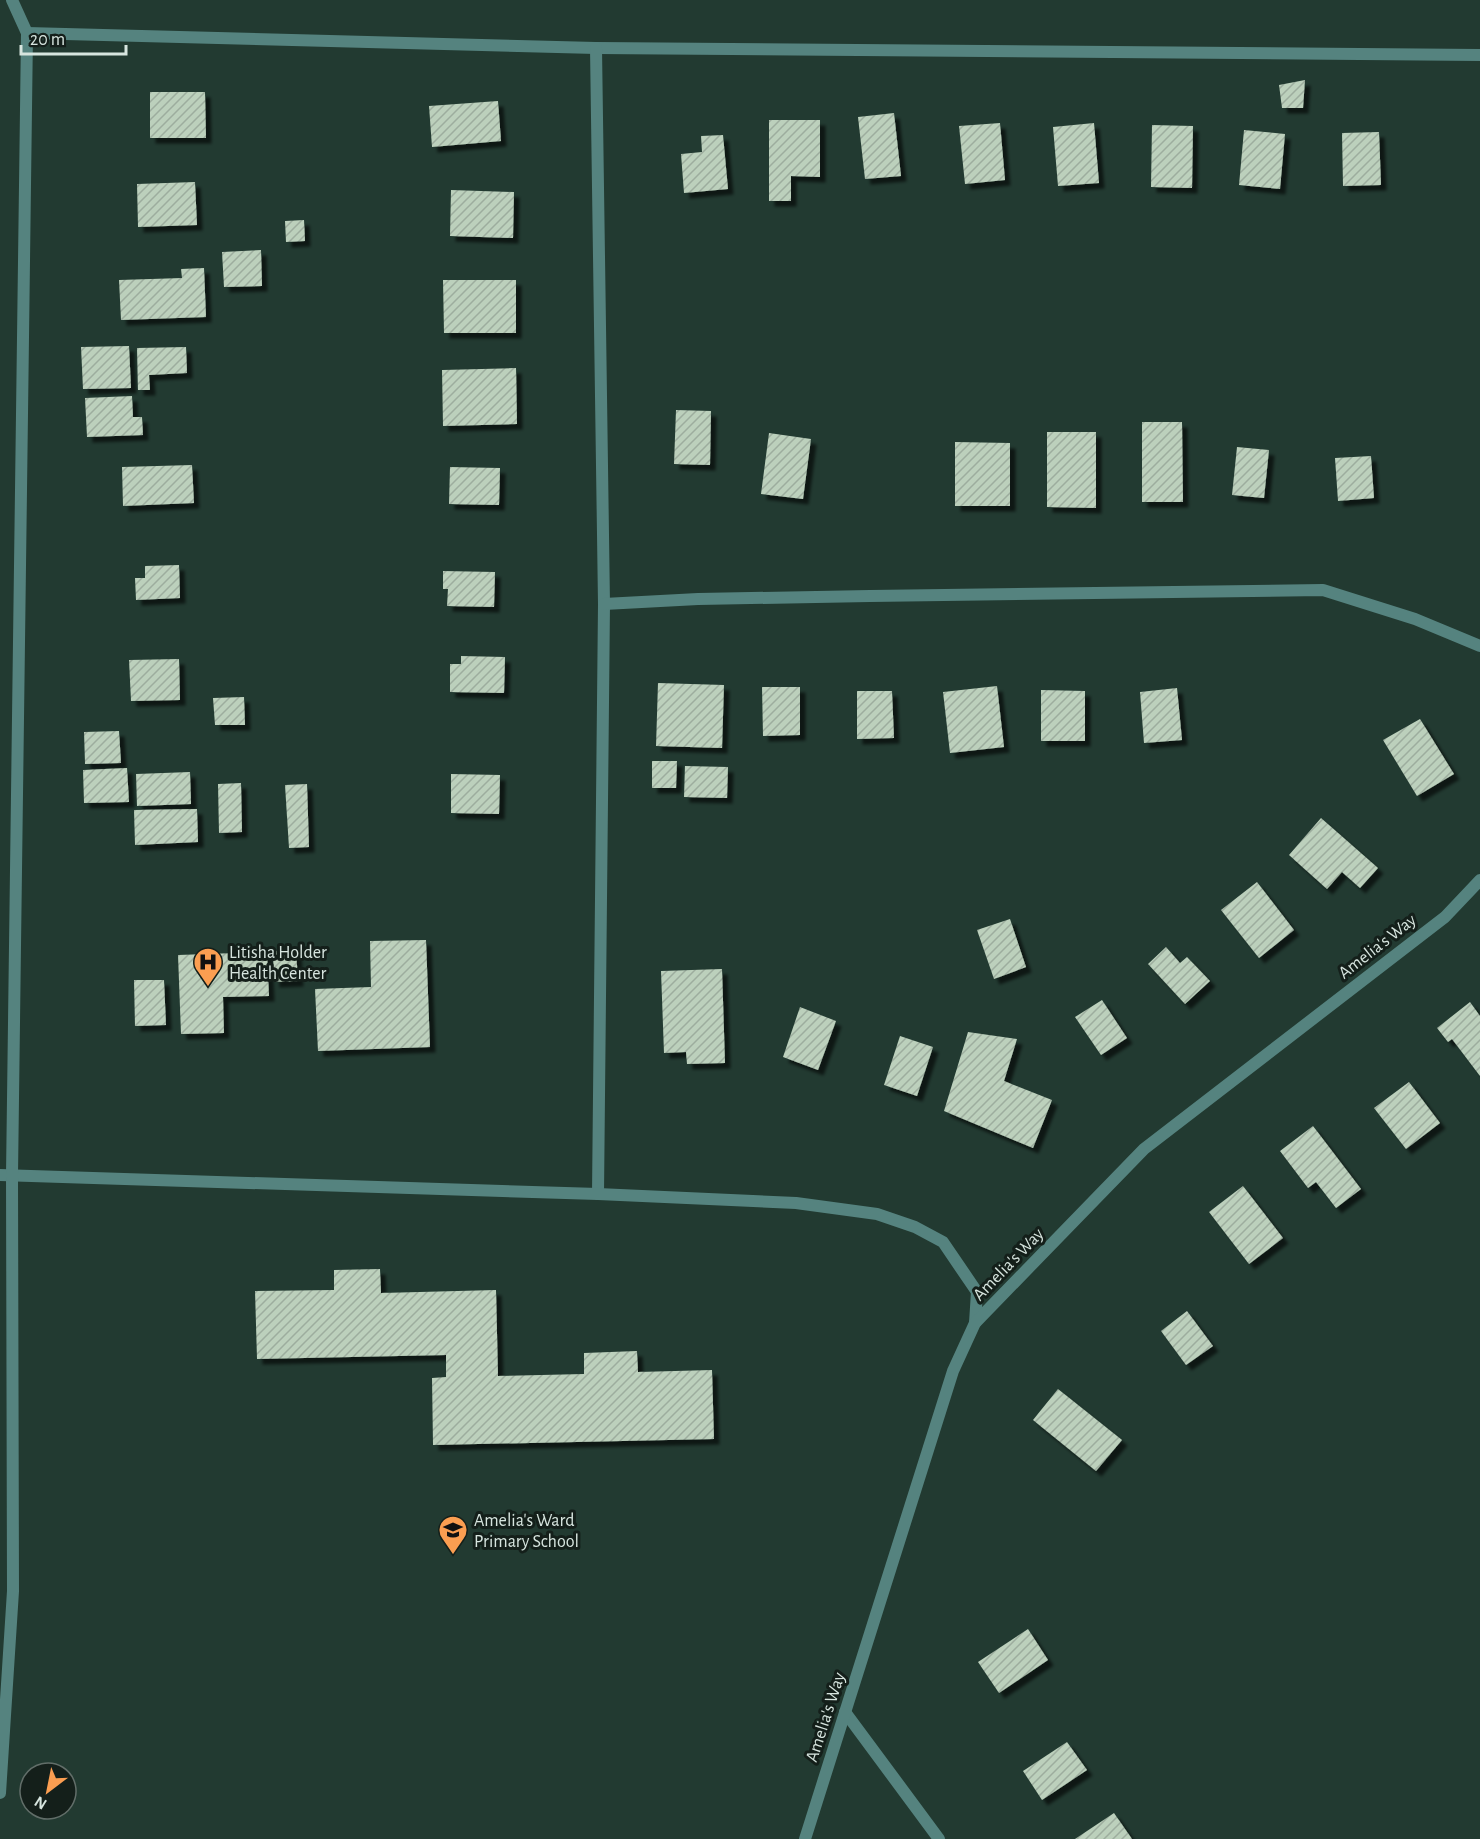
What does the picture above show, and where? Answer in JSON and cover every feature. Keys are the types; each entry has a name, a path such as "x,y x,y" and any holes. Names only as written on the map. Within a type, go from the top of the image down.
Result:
{"street":[{"path":"0,1793 13,1591 6,1175 27,33 12,0"},
{"path":"27,33 596,48 1480,55"},
{"path":"596,48 604,604 598,1194"},
{"path":"604,604 698,599 1323,590 1415,619 1480,646"},
{"name":"Amelia's Way","path":"805,1839 953,1371 975,1323 1144,1149 1444,917 1480,880"},
{"path":"6,1175 598,1194 796,1203 877,1214 915,1227 943,1242 977,1292 975,1323"},
{"path":"845,1712 939,1839"}],"building":[{"path":"1305,80 1303,108 1282,108 1279,85"},
{"path":"150,92 205,92 206,138 150,138"},
{"path":"498,101 501,141 432,147 429,106"},
{"path":"894,113 901,176 865,179 858,117"},
{"path":"769,120 820,120 820,177 791,176 791,201 769,201"},
{"path":"1000,123 1005,180 965,184 959,126"},
{"path":"1094,123 1099,183 1058,186 1053,127"},
{"path":"1152,125 1193,126 1192,188 1151,187"},
{"path":"1244,130 1285,134 1280,189 1239,185"},
{"path":"1379,132 1381,185 1343,186 1342,133"},
{"path":"723,135 728,189 684,193 681,154 702,152 701,136"},
{"path":"195,182 197,225 138,227 137,184"},
{"path":"451,190 514,192 513,238 450,236"},
{"path":"304,220 305,241 286,242 285,221"},
{"path":"261,250 262,286 224,287 222,252"},
{"path":"204,268 206,317 121,320 119,280 182,278 181,269"},
{"path":"443,280 516,280 516,333 444,333"},
{"path":"129,346 131,388 83,389 81,347"},
{"path":"186,347 187,373 149,375 150,390 138,390 137,348"},
{"path":"516,368 517,424 443,426 442,370"},
{"path":"132,396 133,417 142,417 143,435 87,437 85,398"},
{"path":"676,410 711,411 710,465 674,464"},
{"path":"1142,422 1182,422 1183,502 1142,502"},
{"path":"1047,432 1096,432 1096,508 1047,507"},
{"path":"769,433 811,439 803,499 761,494"},
{"path":"955,442 1010,443 1010,506 955,506"},
{"path":"1237,447 1269,450 1264,498 1232,495"},
{"path":"1371,456 1374,498 1338,501 1335,458"},
{"path":"192,465 194,503 123,506 122,467"},
{"path":"450,467 500,468 499,505 449,504"},
{"path":"179,565 180,598 136,600 135,578 145,578 145,566"},
{"path":"443,571 495,572 494,607 447,606 448,589 443,589"},
{"path":"461,656 505,657 504,693 450,692 450,664 461,664"},
{"path":"179,659 180,700 131,701 129,660"},
{"path":"658,683 724,685 722,748 656,746"},
{"path":"997,686 1004,747 950,753 943,692"},
{"path":"762,687 800,687 800,735 763,736"},
{"path":"1177,688 1182,740 1144,743 1140,692"},
{"path":"1041,690 1085,691 1085,741 1041,741"},
{"path":"857,691 892,691 894,738 857,739"},
{"path":"244,697 245,725 215,725 213,698"},
{"path":"1420,719 1454,774 1417,796 1383,740"},
{"path":"119,731 121,763 85,764 84,732"},
{"path":"652,761 677,761 676,788 652,788"},
{"path":"685,766 728,767 727,798 684,797"},
{"path":"127,768 129,802 84,803 83,770"},
{"path":"190,772 191,804 137,806 136,774"},
{"path":"451,774 500,775 499,814 451,813"},
{"path":"241,783 242,832 219,833 218,784"},
{"path":"307,784 309,847 289,848 285,785"},
{"path":"197,809 198,842 135,845 134,810"},
{"path":"1321,818 1378,868 1360,888 1342,872 1327,889 1289,855"},
{"path":"1257,882 1294,930 1259,958 1221,910"},
{"path":"1010,919 1026,967 994,979 977,930"},
{"path":"426,940 430,1047 318,1051 315,989 371,987 370,941"},
{"path":"1166,947 1180,963 1187,957 1210,981 1185,1004 1148,964"},
{"path":"296,950 298,981 274,982 273,951"},
{"path":"267,952 269,996 223,997 224,1033 181,1034 178,955"},
{"path":"722,969 725,1063 687,1064 686,1052 664,1053 661,971"},
{"path":"134,980 164,980 166,1025 135,1026"},
{"path":"1102,1000 1127,1038 1101,1055 1075,1017"},
{"path":"1470,1002 1480,1016 1480,1076 1452,1039 1448,1042 1437,1028"},
{"path":"800,1007 836,1021 818,1070 783,1057"},
{"path":"968,1032 1017,1039 1004,1081 1052,1100 1033,1148 944,1111"},
{"path":"900,1036 933,1047 917,1096 884,1085"},
{"path":"1409,1082 1440,1123 1406,1149 1374,1108"},
{"path":"1313,1126 1361,1189 1336,1208 1316,1182 1308,1188 1280,1151"},
{"path":"1243,1186 1283,1238 1249,1264 1209,1212"},
{"path":"380,1269 381,1293 496,1290 498,1376 584,1374 584,1353 637,1351 638,1372 712,1370 714,1439 433,1445 432,1378 446,1377 446,1355 257,1359 255,1291 334,1290 334,1270"},
{"path":"1187,1311 1213,1346 1186,1365 1161,1331"},
{"path":"1058,1389 1122,1440 1096,1471 1033,1420"},
{"path":"1028,1629 1048,1660 999,1693 978,1662"},
{"path":"1067,1742 1087,1770 1042,1800 1023,1771"},
{"path":"1114,1813 1132,1839 1075,1839"}],"place":[{"name":"Litisha Holder Health Center","path":"208,988"},
{"name":"Amelia's Ward Primary School","path":"453,1556"}]}
